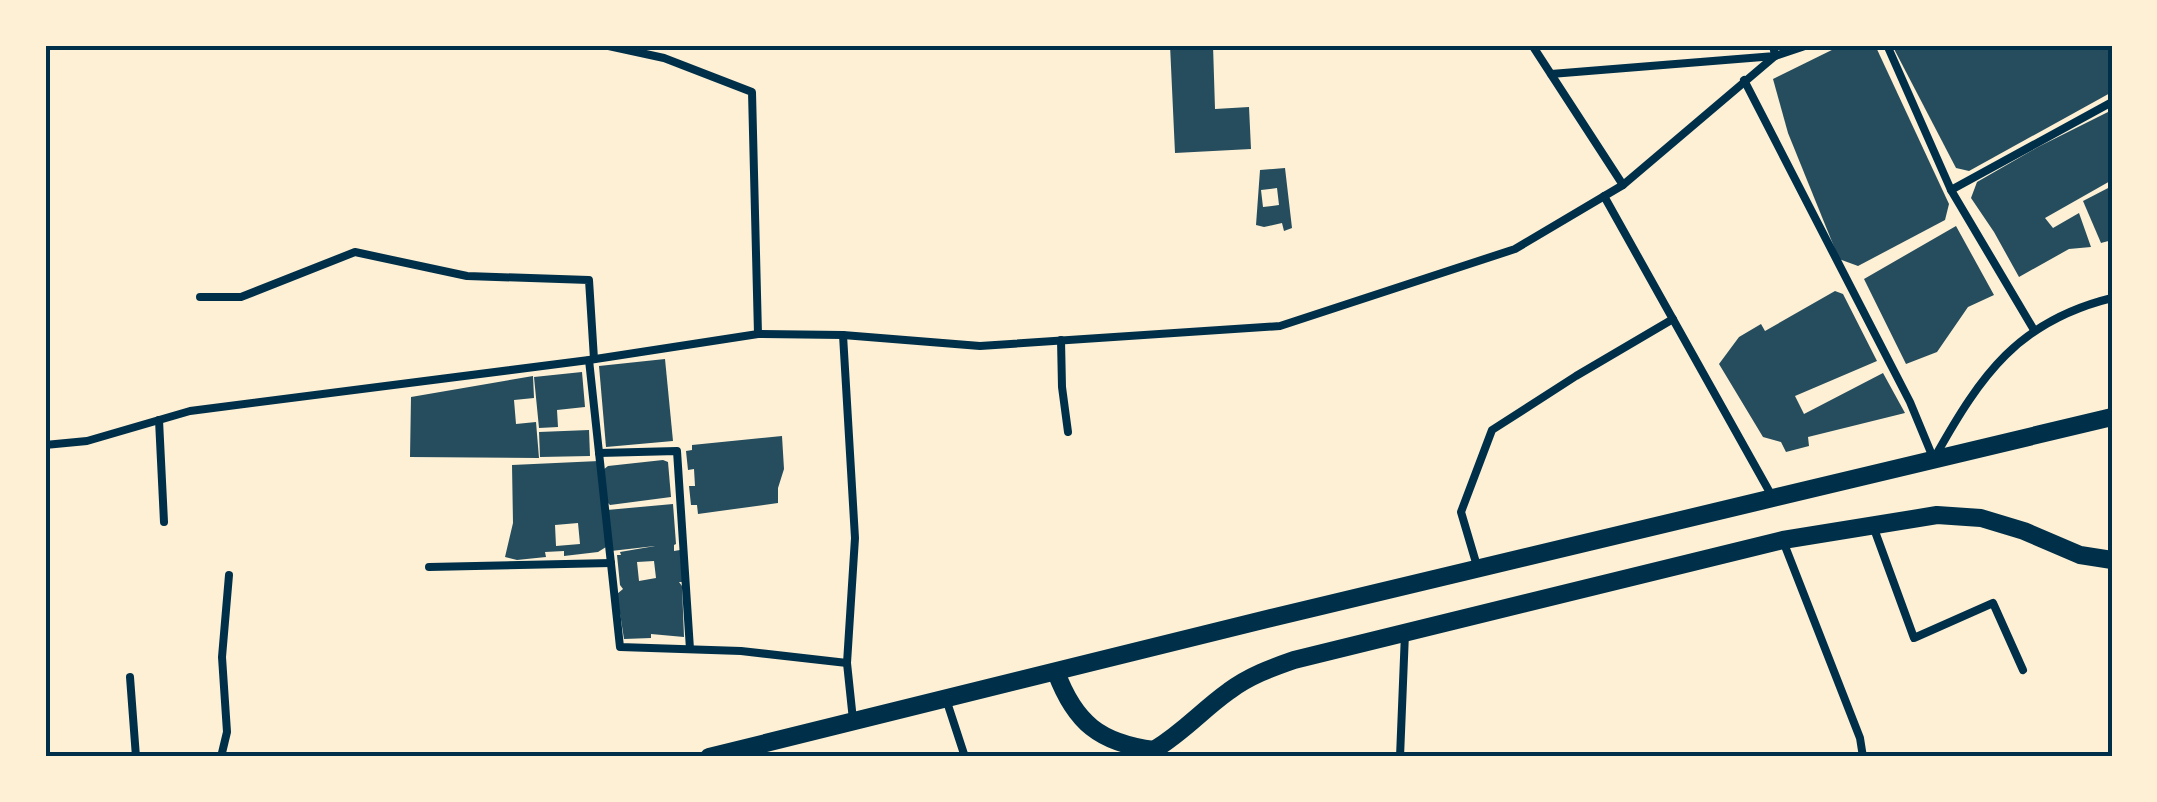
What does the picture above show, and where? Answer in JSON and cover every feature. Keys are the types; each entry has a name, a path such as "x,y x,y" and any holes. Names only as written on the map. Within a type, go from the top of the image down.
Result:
{"street":[{"path":"710,757 2112,417"},
{"path":"1056,672 1066,698 1081,719 1102,736 1155,753 1231,690 1261,672 1294,660 1782,540 1937,515 1981,518 2080,555 2112,560"}],"lane":[{"path":"604,45 664,58 752,92 758,334"},
{"path":"1532,45 1623,185"},
{"path":"1774,45 1775,56"},
{"path":"1551,74 1775,56 1808,45"},
{"path":"1886,45 1952,190 2034,330"},
{"path":"45,444 87,440 190,411 591,360 758,334 843,335 980,346 1280,326 1515,249 1623,185 1775,56"},
{"path":"1744,80 1910,402 1934,460"},
{"path":"1952,190 2112,102"},
{"path":"1604,196 1773,498"},
{"path":"200,298 242,297 354,252 467,276 589,280 591,360 620,648 740,651 848,663"},
{"path":"1934,460 1982,379 2034,330 2078,306 2112,298"},
{"path":"1478,569 1461,512 1492,430 1673,320"},
{"path":"843,335 855,538 848,663 853,721"},
{"path":"1061,340 1068,432"},
{"path":"159,420 164,522"},
{"path":"599,453 677,451 690,650"},
{"path":"1874,526 1914,638 1993,604 2023,670"},
{"path":"1782,540 1860,738 1863,757"},
{"path":"429,568 612,563"},
{"path":"221,757 227,732 222,658 228,575"},
{"path":"1401,757 1405,633"},
{"path":"130,678 136,757"},
{"path":"946,699 965,757"}],"building":[{"path":"1170,45 1213,45 1215,109 1249,107 1251,149 1175,153"},
{"path":"1842,45 1875,45 1949,204 1945,220 1858,266 1839,259 1788,133 1773,79"},
{"path":"1892,45 2112,45 2112,92 1969,171 1956,168"},
{"path":"2112,110 2112,180 2045,218 2053,228 2079,213 2091,247 2069,249 2019,277 1971,198 1977,182"},
{"path":"1285,168 1292,228 1284,231 1282,223 1256,225 1260,170","holes":["1277,188 1279,205 1263,207 1261,190"]},
{"path":"2112,186 2112,240 2101,243 2083,201"},
{"path":"1956,226 1994,295 1968,307 1937,352 1906,364 1864,279"},
{"path":"1835,291 1843,294 1877,361 1795,396 1804,414 1883,373 1905,413 1808,437 1809,446 1786,452 1781,442 1763,437 1719,364 1739,337 1761,324 1765,331"},
{"path":"665,359 673,441 606,447 599,366"},
{"path":"582,372 585,407 557,410 558,427 539,428 534,377"},
{"path":"533,376 534,398 514,400 516,424 536,422 539,458 410,457 411,397"},
{"path":"589,430 590,456 540,457 539,432"},
{"path":"782,436 784,469 778,503 698,514 697,505 691,505 689,486 695,486 694,469 688,470 686,451 692,450 692,445"},
{"path":"599,461 606,547 598,552 564,556 564,551 517,560 505,557 513,523 512,465","holes":["578,523 580,544 556,546 555,525"]},
{"path":"668,462 671,497 610,505 607,502 603,470 608,466"},
{"path":"673,504 674,551 680,550 683,582 679,582 684,637 651,634 651,638 624,639 617,594 623,589 617,555 655,546 611,551 607,510","holes":["654,561 656,578 639,581 637,562"]}]}
